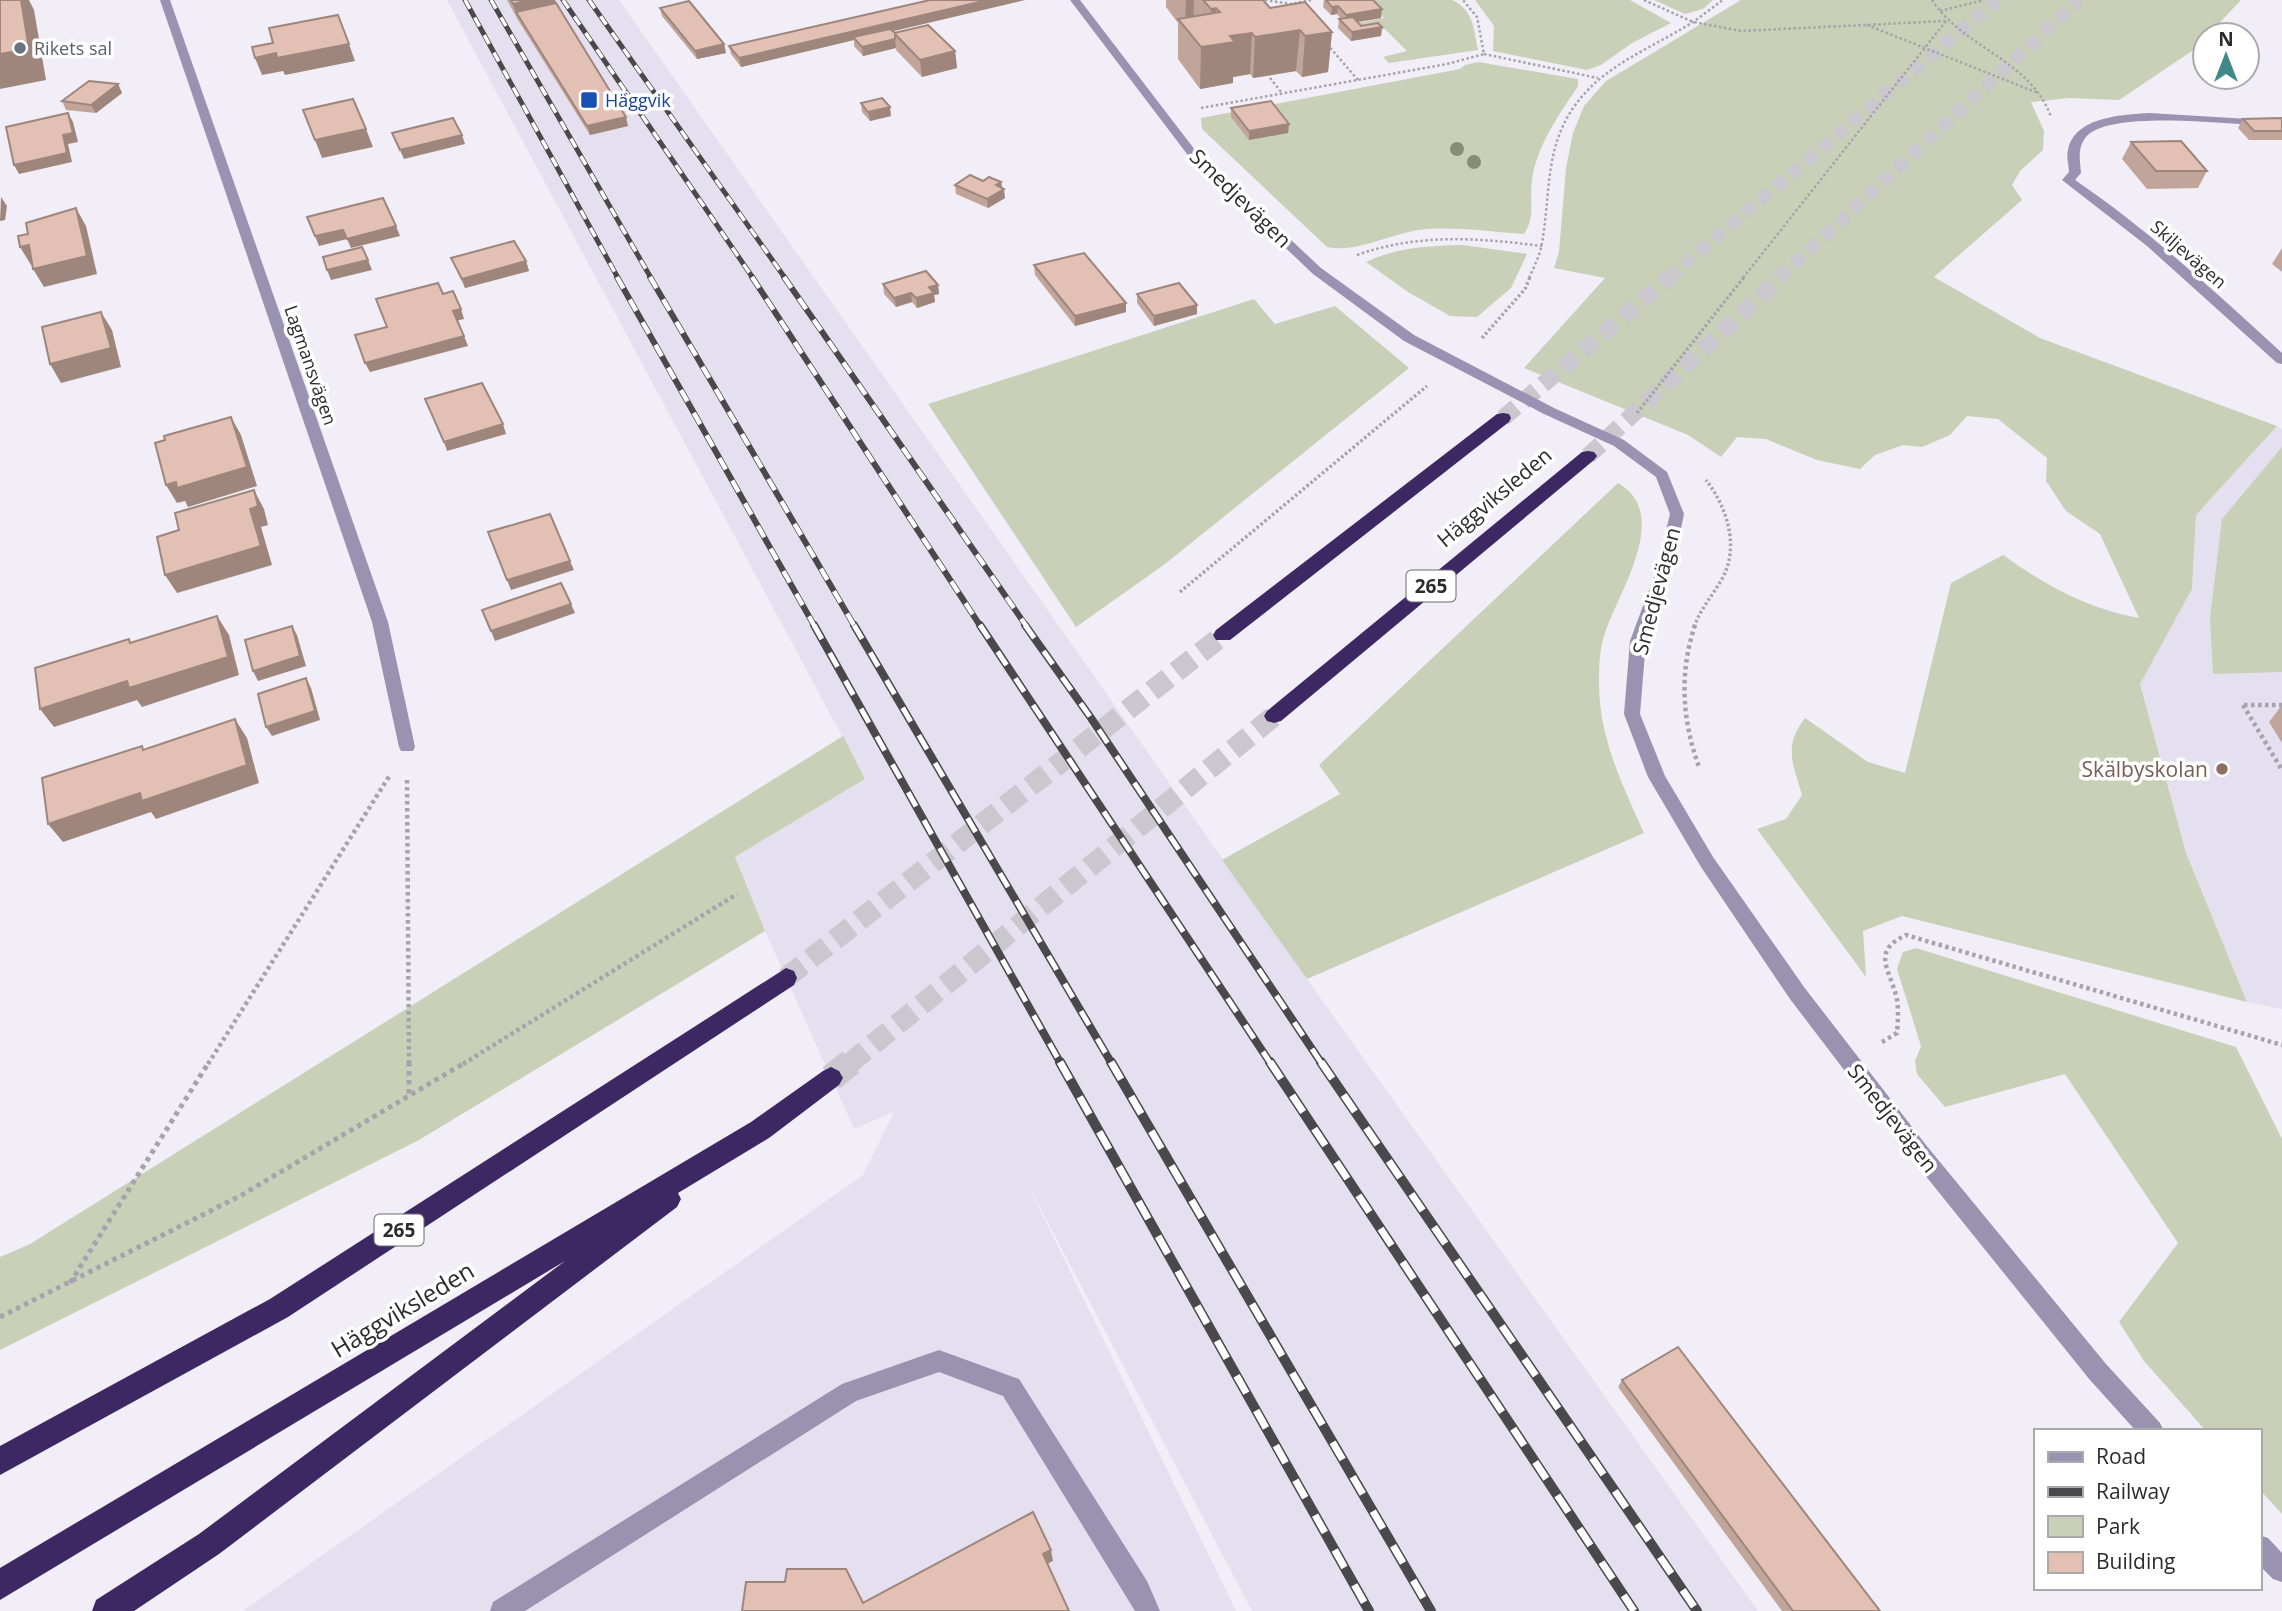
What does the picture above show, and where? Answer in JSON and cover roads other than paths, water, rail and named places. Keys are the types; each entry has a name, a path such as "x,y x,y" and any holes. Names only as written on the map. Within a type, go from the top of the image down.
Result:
{"highway":[{"path":"1223,635 1503,418"},
{"name":"Häggviksleden","path":"1274,716 1588,456"},
{"name":"265","path":"0,1461 279,1308 786,978"},
{"name":"Häggviksleden","path":"0,1585 760,1130 831,1079"},
{"path":"107,1611 209,1544 760,1130"}],"street":[{"name":"Lagmansvägen","path":"165,0 380,622 407,747"},
{"name":"Smedjevägen","path":"1075,0 1191,152 1317,271 1409,338 1549,411 1619,443 1662,475 1677,514 1664,571 1638,640 1632,714 1657,777 1707,862 1837,1045 1919,1152 2081,1351 2150,1429"},
{"name":"Skiljevägen","path":"2282,124 2166,117 2124,117 2107,121 2094,126 2080,139 2072,163 2075,173 2068,180 2098,200 2145,239 2282,360"},
{"path":"502,1611 850,1392 939,1361 1011,1387 1138,1590 1148,1611"},
{"path":"2261,1548 2282,1570"}],"tunnel":[{"path":"1668,278 1997,0"},
{"path":"1779,278 2079,0"},
{"path":"1503,418 1670,277"},
{"path":"1588,456 1781,277"},
{"path":"786,978 1223,635"},
{"path":"849,1064 1274,716"},
{"path":"831,1078 851,1062"}],"railway":[{"path":"465,0 618,278"},
{"path":"491,0 651,278"},
{"path":"563,0 753,278"},
{"path":"589,0 785,278"},
{"path":"617,277 815,627"},
{"path":"650,277 855,627"},
{"path":"752,277 981,627"},
{"path":"784,277 1027,627"},
{"path":"814,625 1061,1064"},
{"path":"854,625 1112,1064"},
{"path":"980,625 1271,1064"},
{"path":"1025,625 1091,718 1322,1064"},
{"path":"1060,1062 1369,1611"},
{"path":"1111,1062 1431,1611"},
{"path":"1270,1062 1634,1611"},
{"path":"1321,1062 1697,1611"}],"place":[{"name":"Rikets sal","path":"20,48"},
{"name":"Häggvik","path":"589,100"},
{"name":"Skälbyskolan","path":"2222,769"}]}
